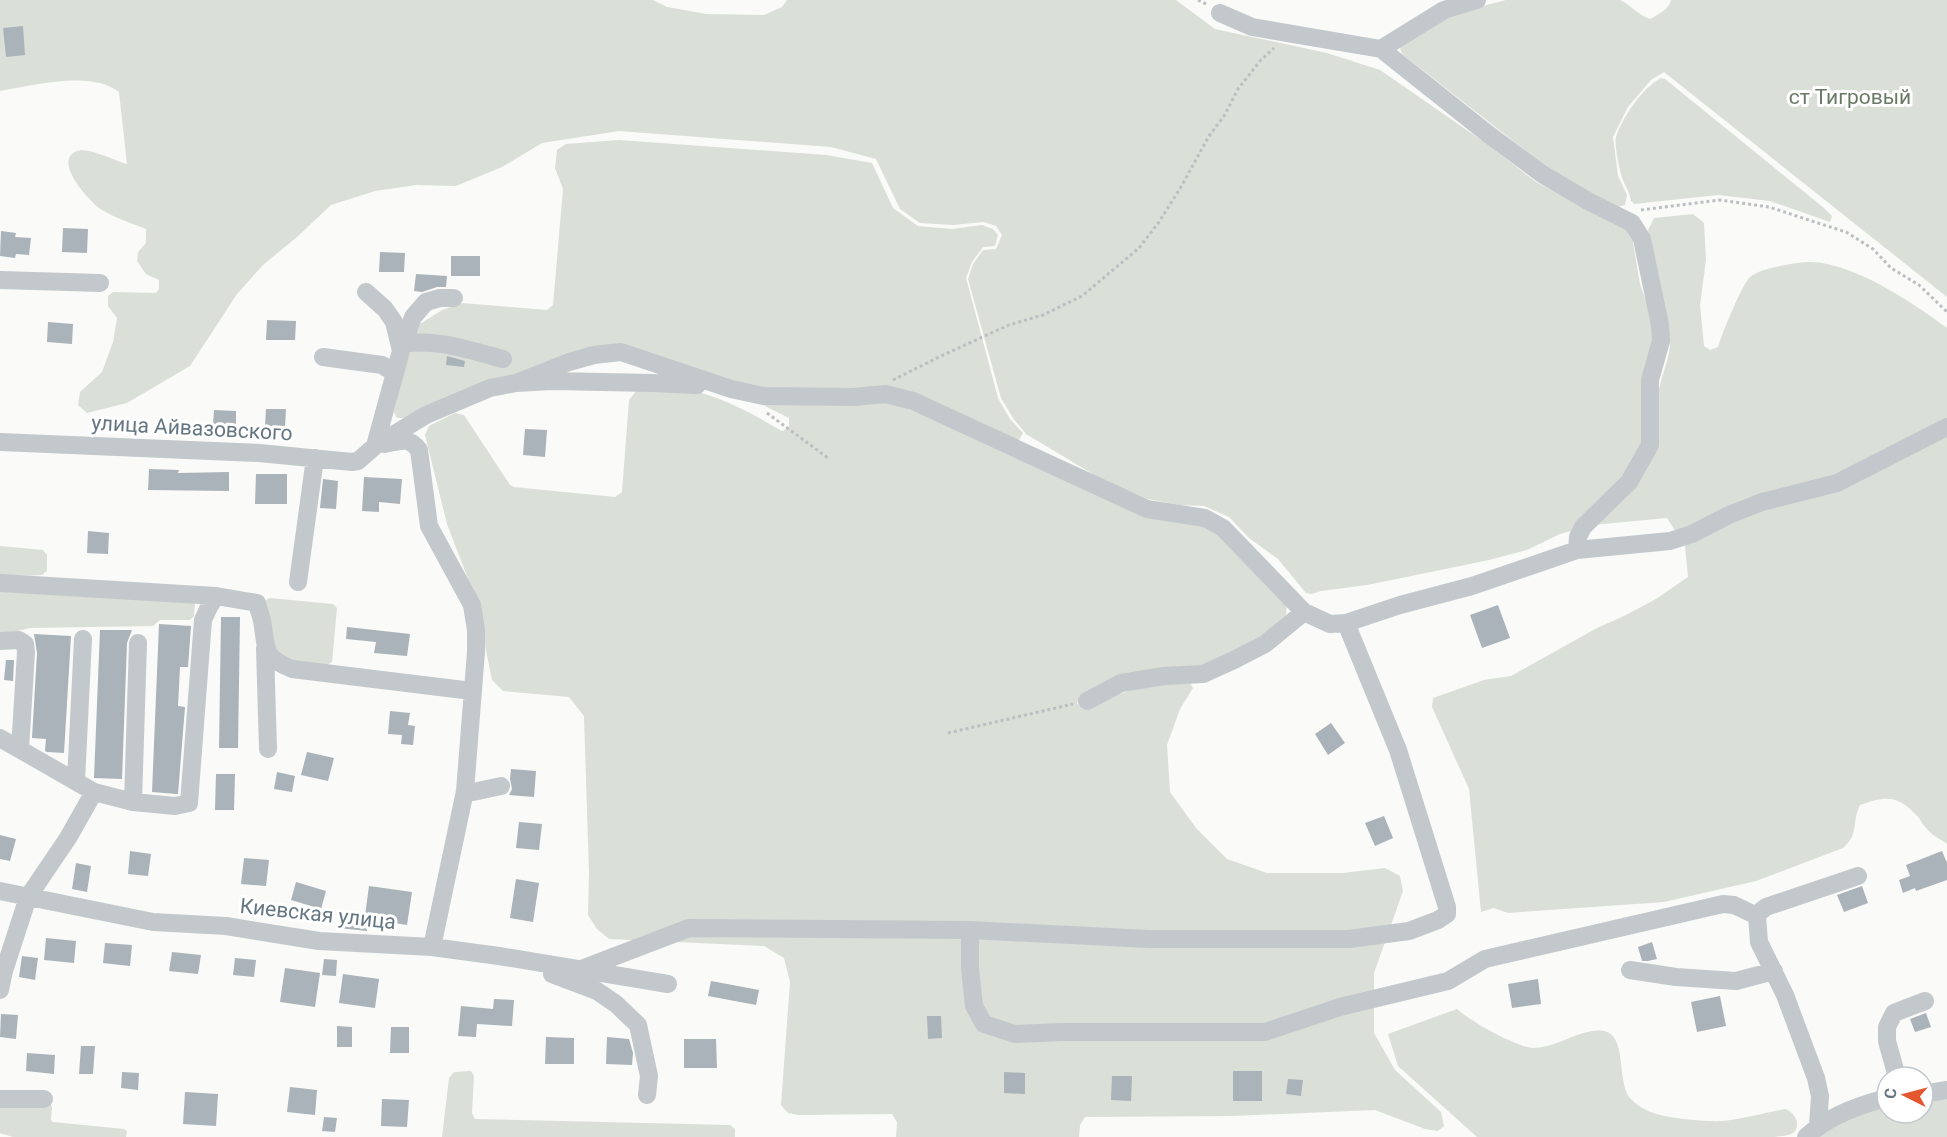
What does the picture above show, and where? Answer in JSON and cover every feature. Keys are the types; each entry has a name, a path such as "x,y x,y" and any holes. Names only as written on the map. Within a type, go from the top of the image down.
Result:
{"street":[{"path":"1381,49 1444,10 1477,0"},
{"path":"1221,13 1252,27 1381,49 1542,174 1632,223 1642,239 1660,325 1661,341 1650,380 1650,445 1629,482 1583,527 1578,537 1576,550"},
{"path":"0,280 100,284"},
{"path":"366,292 385,309 394,322 402,348"},
{"path":"432,947 465,791 476,630 472,604 429,526 419,450 414,442 408,440 375,446 413,317 426,302 440,298 454,298"},
{"path":"402,348 414,342 439,344 502,359"},
{"path":"516,382 569,362 594,355 621,352 731,389 763,396 853,397 886,394 913,401 1147,508 1205,519 1223,528 1304,612 1330,624 1346,623 1400,605 1472,586 1576,550 1670,541 1692,534 1729,515 1762,502 1837,483 1947,427"},
{"path":"323,357 381,365 395,373"},
{"path":"516,382 652,382 731,389"},
{"name":"улица Айвазовского","path":"0,442 236,452 352,462 358,461 375,446 426,415 490,388 516,382"},
{"path":"298,582 315,458"},
{"path":"0,584 216,596 257,603 262,620 265,649 268,749"},
{"path":"0,738 94,792 133,802 175,806 189,803 203,620 216,596"},
{"path":"1087,701 1121,683 1164,676 1203,674 1265,644 1304,612"},
{"path":"579,970 689,928 970,930 1149,939 1349,939 1410,931 1438,920 1447,914 1447,907 1398,750 1346,623"},
{"path":"76,781 83,639"},
{"path":"0,641 19,640 24,644 26,652 20,749"},
{"path":"133,802 138,643"},
{"path":"265,649 278,663 292,669 472,691"},
{"path":"465,791 473,792 501,786"},
{"path":"0,990 27,897 68,838 94,792"},
{"path":"1812,1132 1820,1096 1789,1005 1759,942 1757,916 1766,907 1858,876"},
{"name":"Киевская улица","path":"0,891 153,922 235,927 328,942 432,947 668,984"},
{"path":"970,930 970,968 974,1006 984,1024 1015,1034 1265,1032 1340,1007 1448,981 1485,959 1723,904 1734,905 1757,916"},
{"path":"499,956 597,991 622,1009 638,1025 649,1076 647,1095"},
{"path":"1630,970 1676,977 1736,981 1774,971"},
{"path":"1894,1065 1887,1041 1887,1027 1894,1013 1925,1001"},
{"path":"0,1099 44,1099"},
{"path":"1812,1132 1875,1101"}],"path":[{"path":"891,381 1009,325 1043,315 1082,296 1139,248 1181,187 1238,89 1260,61 1289,34"},
{"path":"1614,214 1720,200 1769,207 1846,232 1873,249 1891,268 1919,285 1947,312"},
{"path":"782,423 828,459"},
{"path":"948,733 1087,701"}],"green space":[{"path":"0,0 653,0 667,7 706,14 764,15 782,7 787,0 1176,0 1215,29 1327,53 1380,70 1484,142 1536,182 1624,227 1633,242 1640,284 1654,323 1658,396 1670,346 1648,230 1654,218 1693,214 1704,223 1706,260 1700,305 1704,346 1710,350 1718,347 1746,281 1756,273 1785,265 1812,262 1829,264 1865,277 1918,307 1947,328 1947,844 1934,836 1912,810 1899,801 1878,800 1860,805 1852,837 1843,848 1756,881 1664,902 1508,913 1494,908 1481,912 1469,789 1432,707 1433,698 1484,680 1511,676 1597,628 1656,599 1688,577 1685,546 1667,518 1592,525 1560,534 1527,550 1489,560 1367,585 1306,593 1278,559 1249,538 1229,517 1204,506 1179,505 1148,499 1106,482 1026,434 1001,398 968,279 973,264 983,250 996,249 1002,235 996,226 984,222 953,225 920,223 900,209 876,159 831,147 619,131 542,143 502,167 456,186 416,185 375,191 331,205 263,265 237,294 190,366 127,403 87,413 78,405 80,392 102,372 113,342 117,318 108,306 108,296 113,292 156,293 159,289 159,280 146,274 137,261 138,252 146,243 146,229 112,216 97,206 82,191 68,163 70,156 82,150 127,164 119,92 107,85 78,80 0,91"},
{"name":"ст Тигровый","path":"1506,0 1620,0 1650,19 1666,9 1671,0 1947,0 1947,297 1664,72 1651,80 1628,107 1613,137 1618,176 1627,195 1625,205 1618,207 1612,206 1545,166 1402,54 1400,47 1448,15"},
{"path":"1661,78 1824,208 1832,216 1830,222 1770,201 1718,195 1634,204 1622,178 1616,150 1616,137 1634,104 1647,88"},
{"path":"619,140 826,155 872,163 893,208 918,226 952,229 982,225 993,229 998,235 995,246 983,247 972,262 966,278 998,398 1010,419 1023,433 1019,440 1011,439 915,396 763,389 690,370 622,347 403,418 397,418 394,412 402,376 420,324 442,310 463,303 547,310 553,305 563,189 555,168 557,150 566,144"},
{"path":"637,390 680,390 705,394 739,408 782,431 789,428 789,418 763,405 886,399 1101,495 1204,521 1287,603 1286,615 1257,640 1202,667 1080,696 1077,703 1082,709 1134,689 1161,684 1190,683 1193,688 1180,709 1167,745 1170,792 1196,828 1227,859 1267,873 1343,873 1385,868 1400,876 1403,891 1374,973 1374,1033 1395,1070 1441,1112 1444,1126 1438,1131 1425,1129 1375,1110 1232,1116 1085,1117 1080,1125 1079,1137 896,1137 897,1122 892,1114 798,1115 788,1113 781,1105 790,982 784,958 764,946 609,939 597,929 588,915 589,873 584,716 569,697 503,691 492,680 475,597 447,524 425,435 429,426 455,413 464,415 510,485 615,497 622,492 629,400"},
{"path":"0,546 43,550 47,555 47,571 42,575 0,577"},
{"path":"0,589 191,599 195,605 194,616 190,620 160,620 153,626 30,628 0,635"},
{"path":"270,598 333,604 337,608 332,662 327,665 287,662 269,644 264,606 266,600"},
{"path":"1457,1009 1494,1033 1525,1047 1544,1047 1590,1032 1604,1031 1616,1041 1624,1082 1631,1099 1653,1113 1683,1119 1722,1121 1785,1109 1796,1118 1796,1129 1790,1134 1775,1137 1477,1137 1398,1066 1388,1034"},
{"path":"471,1071 474,1076 472,1113 475,1119 730,1125 735,1129 735,1137 442,1137 449,1078 454,1072"},
{"path":"1947,1097 1947,1137 1815,1137 1836,1122 1875,1109 1875,1125 1935,1125 1935,1098"},
{"path":"0,1104 50,1104 53,1122 124,1129 127,1131 126,1137 13,1137 0,1133"}],"building":[{"path":"23,26 25,55 6,57 3,28"},
{"path":"63,228 88,229 87,253 62,252"},
{"path":"1,231 16,233 15,237 31,238 29,255 16,254 15,258 0,256"},
{"path":"380,252 405,253 404,272 379,272"},
{"path":"451,256 480,256 480,276 451,276"},
{"path":"416,274 447,276 446,287 437,287 422,292 414,291"},
{"path":"267,320 296,321 295,340 266,340"},
{"path":"48,322 73,324 72,344 47,342"},
{"path":"447,356 465,361 464,367 446,365"},
{"path":"266,409 286,409 285,427 265,426"},
{"path":"214,410 236,411 236,427 213,425"},
{"path":"525,429 547,430 545,457 523,455"},
{"path":"149,469 179,470 178,473 229,472 229,491 148,490"},
{"path":"256,474 287,474 287,504 255,504"},
{"path":"364,477 402,479 400,504 379,502 379,512 362,511"},
{"path":"323,479 338,481 336,509 320,508"},
{"path":"88,531 109,533 108,554 87,553"},
{"path":"1498,605 1510,638 1482,648 1470,615"},
{"path":"221,617 240,617 238,748 219,748"},
{"path":"159,624 191,626 188,667 180,667 178,706 185,707 178,794 152,792"},
{"path":"347,627 410,634 407,656 374,653 376,642 346,639"},
{"path":"100,630 132,630 127,643 122,779 94,778"},
{"path":"34,634 71,636 64,753 47,752 45,751 46,739 32,738 37,653"},
{"path":"6,660 14,660 13,681 4,680"},
{"path":"390,711 410,713 408,725 415,726 413,745 401,744 402,735 388,734"},
{"path":"1331,723 1345,743 1328,755 1315,734"},
{"path":"307,752 334,758 328,781 301,775"},
{"path":"511,769 536,771 534,797 509,795 512,789"},
{"path":"277,772 295,776 292,792 274,789"},
{"path":"216,774 235,774 234,810 215,810"},
{"path":"1384,816 1393,838 1375,846 1365,823"},
{"path":"519,822 542,824 539,850 516,848"},
{"path":"0,835 16,839 10,861 0,859"},
{"path":"130,851 151,854 148,876 128,874"},
{"path":"1942,851 1947,863 1947,880 1903,893 1899,880 1910,876 1906,865"},
{"path":"244,858 269,860 266,886 241,884"},
{"path":"76,863 91,866 87,892 72,889"},
{"path":"516,879 539,883 533,922 510,918"},
{"path":"296,882 326,891 321,909 291,900"},
{"path":"369,886 412,892 407,925 368,919 367,931 338,928 340,914 365,916"},
{"path":"1862,886 1868,903 1844,912 1837,895"},
{"path":"46,938 76,941 74,963 44,960"},
{"path":"1652,942 1657,959 1642,961 1638,947"},
{"path":"105,943 132,945 130,966 103,963"},
{"path":"172,952 201,955 198,974 169,971"},
{"path":"22,956 38,958 35,980 19,977"},
{"path":"235,958 256,960 254,977 233,975"},
{"path":"324,959 337,960 336,976 322,975"},
{"path":"285,968 320,973 315,1007 280,1002"},
{"path":"343,974 379,979 375,1008 339,1003"},
{"path":"1538,979 1541,1004 1512,1008 1508,984"},
{"path":"711,981 759,990 756,1005 708,996"},
{"path":"1720,996 1726,1026 1697,1032 1691,1002"},
{"path":"494,999 514,1000 512,1026 477,1024 476,1037 458,1036 461,1006 493,1009"},
{"path":"1926,1013 1931,1027 1915,1032 1910,1019"},
{"path":"1,1014 18,1015 16,1039 0,1037"},
{"path":"927,1016 941,1016 942,1038 928,1039"},
{"path":"337,1026 352,1027 352,1047 337,1047"},
{"path":"391,1027 409,1027 409,1053 390,1053"},
{"path":"546,1037 574,1038 574,1064 545,1064"},
{"path":"607,1037 629,1039 633,1053 632,1065 606,1064"},
{"path":"684,1039 716,1039 717,1068 684,1068"},
{"path":"81,1046 95,1046 93,1074 79,1074"},
{"path":"27,1053 55,1055 54,1074 26,1071"},
{"path":"1233,1071 1262,1071 1262,1101 1233,1101"},
{"path":"122,1072 139,1073 138,1090 121,1088"},
{"path":"1004,1072 1025,1073 1025,1094 1004,1093"},
{"path":"1112,1076 1132,1076 1131,1101 1111,1100"},
{"path":"1288,1079 1303,1080 1301,1096 1286,1094"},
{"path":"290,1087 317,1090 315,1115 287,1112"},
{"path":"185,1092 218,1094 216,1126 183,1124"},
{"path":"382,1099 409,1100 407,1127 381,1126"},
{"path":"324,1117 337,1118 335,1132 322,1131"}]}
